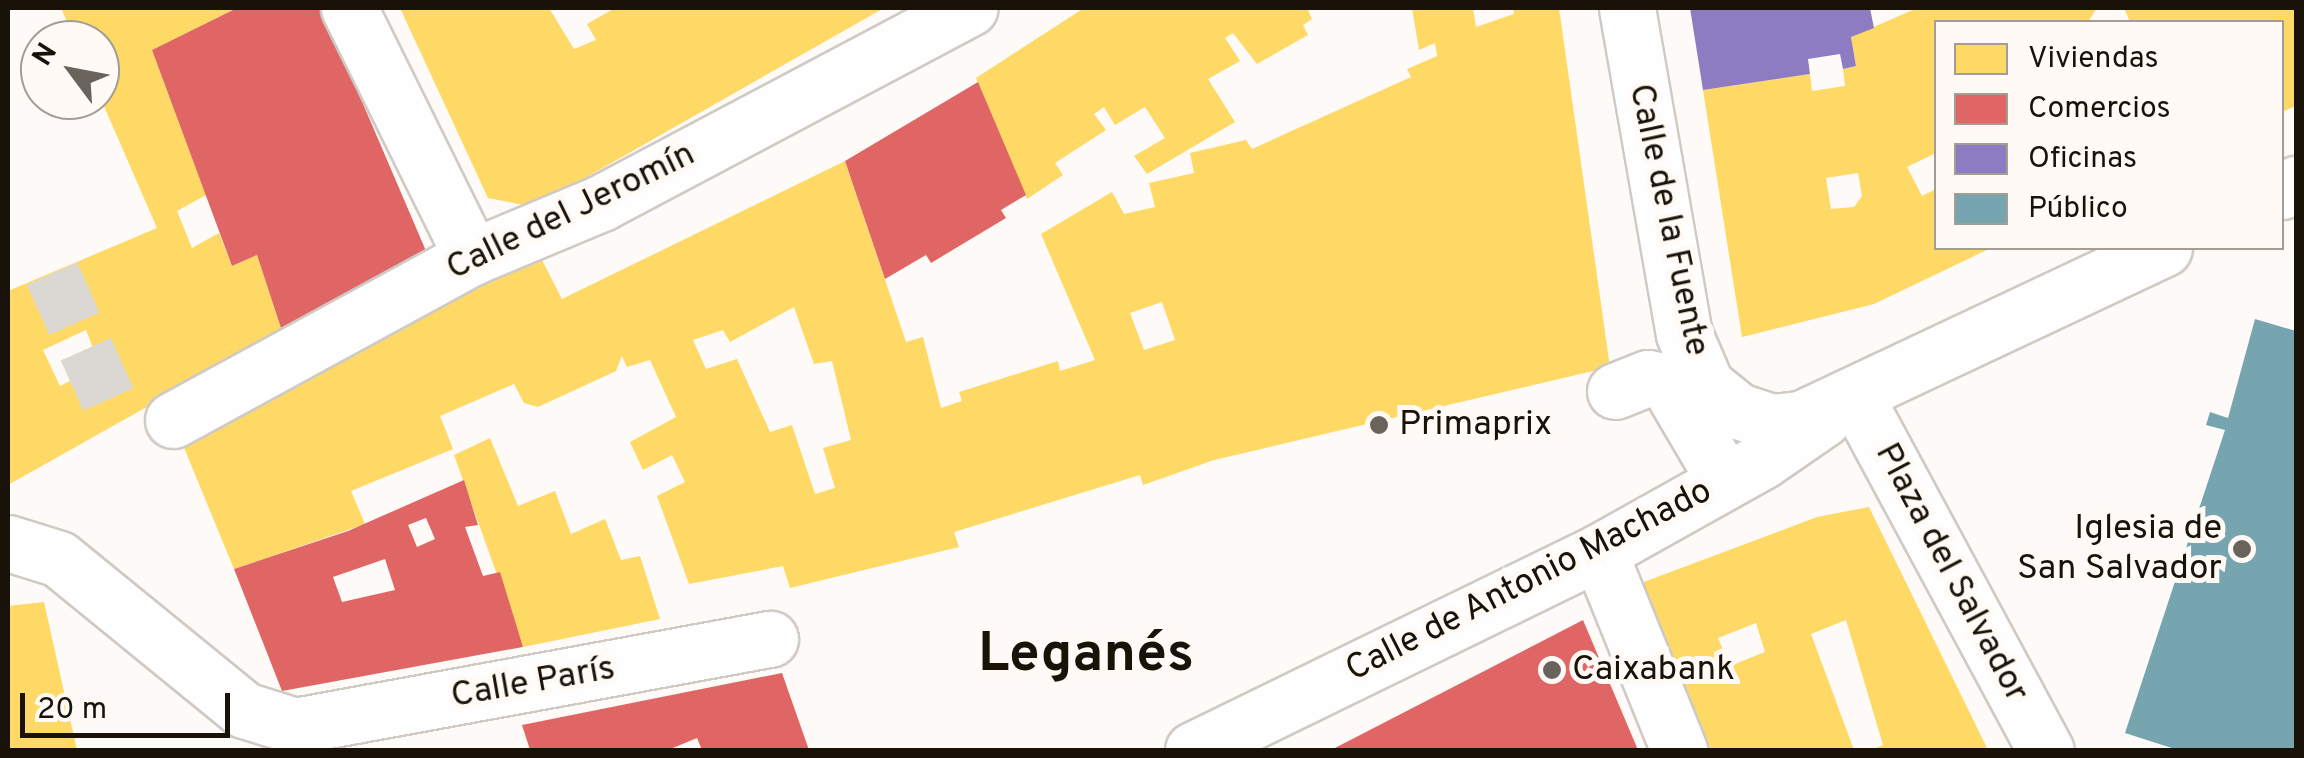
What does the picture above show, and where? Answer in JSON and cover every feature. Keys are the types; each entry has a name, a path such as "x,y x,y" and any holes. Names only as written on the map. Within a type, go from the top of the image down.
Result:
{"street":[{"path":"348,8 472,257"},
{"name":"Calle del Jeromín","path":"173,420 472,257 601,204 970,8"},
{"name":"Calle de la Fuente","path":"1627,8 1682,322 1706,385 1738,411 1772,422 1801,419 1855,396"},
{"path":"1855,396 2160,250"},
{"path":"1615,392 1648,378 1667,382 1725,481"},
{"name":"Calle de Antonio Machado","path":"1193,750 1599,552 1725,481 1855,396"},
{"name":"Plaza del Salvador","path":"1855,396 2046,750"},
{"name":"Calle París","path":"19,544 58,559 244,710 295,726 770,639"},
{"path":"1599,552 1680,750"}],"building: Viviendas":[{"path":"61,8 237,8 152,50 206,195 177,211 192,248 219,233 232,266 257,255 282,331 8,485 8,291 157,228 110,120 120,120 120,20 66,20","holes":["86,330 100,366 60,386 43,350"]},
{"path":"400,8 549,8 574,49 596,40 587,24 615,8 884,8 534,207 488,198"},
{"path":"1084,8 1307,8 1312,19 1303,25 1308,35 1257,64 1233,33 1225,38 1240,61 1208,79 1235,122 1147,174 1134,156 1165,138 1145,107 1115,125 1104,107 1094,114 1106,130 1055,163 1063,175 1027,199 976,78"},
{"path":"1412,8 1473,8 1476,27 1514,14 1513,8 1559,8 1610,367 1214,460 1143,485 1140,475 954,532 959,547 790,588 783,566 689,584 657,496 685,482 672,455 643,470 630,442 676,417 650,360 627,367 622,356 616,371 538,407 524,403 514,384 440,416 453,449 351,491 365,524 234,569 180,438 539,254 562,299 845,161 906,342 923,337 941,408 962,401 959,392 1058,361 1060,371 1095,360 1041,234 1112,192 1124,214 1155,207 1149,183 1194,173 1190,153 1246,140 1252,149 1411,77 1407,69 1437,56 1435,43 1419,50","holes":["1162,302 1175,340 1144,350 1130,313","794,307 814,364 832,361 851,440 823,448 835,488 815,494 792,425 770,432 737,359 706,369 693,340 723,330 730,342"]},
{"path":"1917,8 2097,8 2089,20 1934,20 1934,154 1907,167 1922,196 1934,190 1934,250 1987,250 1874,304 1742,337 1703,90 1810,74 1812,91 1845,86 1843,69 1856,66 1851,37","holes":["1858,173 1862,196 1854,207 1831,209 1826,178"]},
{"path":"2124,8 2296,8 2296,106 2284,111 2284,20 2129,20"},
{"path":"490,438 518,506 555,491 571,534 605,519 621,560 640,556 660,619 523,647 454,455"},
{"path":"1869,507 1988,750 1872,750 1883,745 1846,620 1811,634 1854,750 1699,750 1633,586 1817,517","holes":["1756,623 1765,652 1730,666 1718,638"]},
{"path":"44,602 77,750 8,750 8,606"}],"building: Comercios":[{"path":"237,8 322,8 426,251 282,331 257,255 232,266 152,50"},
{"path":"978,82 1026,195 1001,210 1006,218 931,263 926,255 885,279 845,161"},
{"path":"464,480 478,525 465,527 483,576 500,572 523,647 282,691 234,569 348,531","holes":["426,518 435,539 417,547 408,525","385,559 395,590 342,602 333,577"]},
{"path":"1583,620 1638,750 1331,750"},
{"path":"782,673 809,750 702,750 697,738 668,750 530,750 522,725"}],"building: Oficinas":[{"path":"1690,8 1870,8 1874,28 1851,37 1856,66 1843,69 1840,54 1808,59 1810,74 1703,90"}],"building: Público":[{"name":"Iglesia de San Salvador","path":"2255,319 2296,331 2296,750 2178,750 2125,733 2225,430 2206,425 2210,412 2228,418"}],"tunnel":[{"path":"52,273 117,418"}],"place":[{"name":"Primaprix","path":"1379,425"},
{"name":"Iglesia de San Salvador","path":"2242,549"},
{"name":"Caixabank","path":"1552,670"}],"district":[{"name":"Leganés","path":"1086,657"}]}
